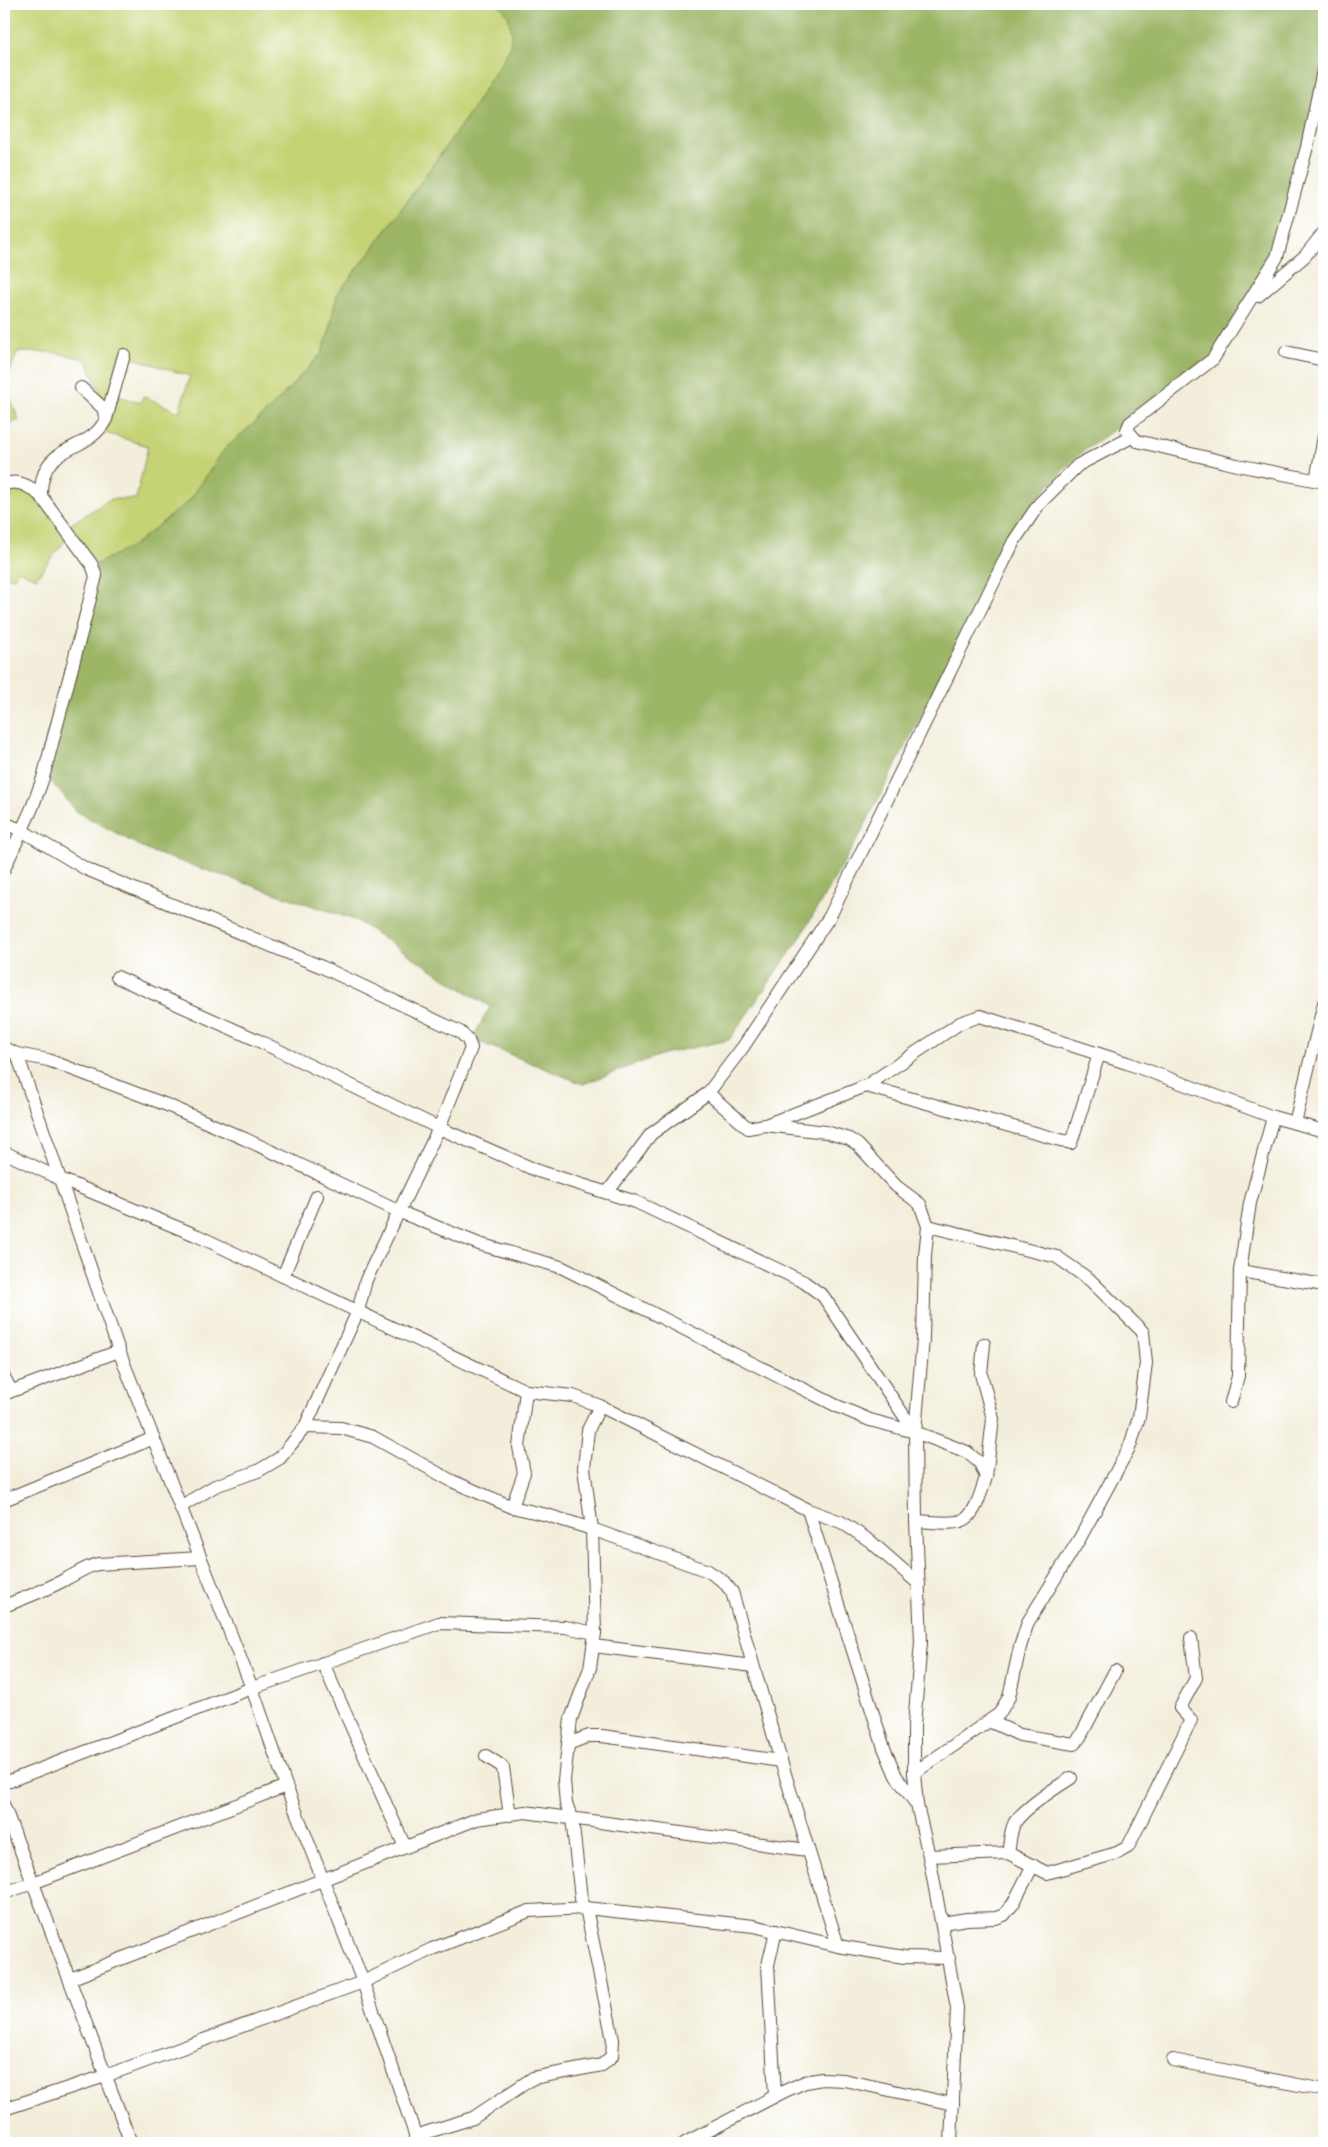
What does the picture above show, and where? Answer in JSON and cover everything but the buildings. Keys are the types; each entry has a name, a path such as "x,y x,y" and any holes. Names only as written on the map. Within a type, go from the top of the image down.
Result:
{"street":[{"path":"1324,66 1307,147 1277,257 1213,359 1130,423 1127,430 1138,441 1219,461 1320,481 1324,437"},
{"path":"1248,304 1305,256 1324,232"},
{"path":"1286,352 1324,360"},
{"path":"41,496 41,484 56,455 89,438 101,429 106,419 124,355"},
{"path":"82,388 102,408 106,419"},
{"path":"607,1193 651,1134 708,1093 743,1048 830,916 1014,541 1039,504 1078,465 1132,437"},
{"path":"4,485 12,481 33,489 41,496 92,566 96,576 43,778 32,808 20,830 4,868"},
{"path":"4,823 20,830 86,869 322,967 460,1032 468,1040 471,1048 439,1128 366,1280 358,1311 305,1427 280,1458 258,1471 216,1486 180,1507"},
{"path":"117,977 257,1040 439,1128 538,1171 636,1202 815,1288 823,1296 915,1432"},
{"path":"1295,1123 1324,1003"},
{"path":"708,1093 748,1128 765,1125 866,1086 960,1023 980,1016 1099,1054 1273,1117 1324,1131"},
{"path":"4,1048 18,1054 48,1060 167,1106 400,1212 479,1244 561,1267 837,1406 870,1420 915,1432 967,1452 980,1463 986,1477"},
{"path":"18,1054 118,1351 252,1688 286,1786 363,1982 416,2140 473,2118 533,2078 602,2065 612,2056 613,2040 584,1908 572,1818 566,1804 564,1780 572,1719 590,1668 594,1646 592,1529 584,1468 588,1430 600,1406"},
{"path":"866,1086 1071,1143 1099,1054"},
{"path":"1231,1402 1238,1376 1240,1271 1250,1203 1273,1117"},
{"path":"765,1125 826,1132 849,1139 858,1144 896,1186 920,1204 928,1226 925,1255 923,1339 915,1432 916,1521 921,1642 914,1725 914,1773 917,1805 929,1856 957,2008 951,2143"},
{"path":"4,1152 60,1179 198,1236 526,1391 572,1396 600,1406 808,1510 841,1522 870,1541 919,1584"},
{"path":"282,1276 317,1196"},
{"path":"914,1773 999,1714 1009,1697 1028,1622 1080,1538 1130,1446 1139,1417 1146,1363 1143,1332 1090,1280 1057,1257 928,1226"},
{"path":"1240,1271 1324,1285"},
{"path":"916,1521 955,1524 964,1520 977,1506 986,1477 993,1419 981,1374 984,1344"},
{"path":"4,1377 7,1392 118,1351"},
{"path":"512,1507 524,1473 519,1447 526,1391"},
{"path":"305,1427 341,1428 373,1437 452,1481 512,1507 548,1515 592,1529 708,1571 724,1581 732,1592 807,1850 838,1946"},
{"path":"4,1500 154,1438"},
{"path":"808,1510 884,1748 896,1776 917,1805"},
{"path":"4,1606 37,1593 66,1579 85,1567 98,1564 200,1558"},
{"path":"4,1783 252,1688 440,1623 565,1627 595,1633"},
{"path":"929,1856 1008,1853 1047,1873 1117,1853 1128,1847 1191,1720 1180,1708 1196,1678 1191,1638"},
{"path":"594,1646 753,1666"},
{"path":"323,1663 405,1847"},
{"path":"989,1721 1020,1735 1074,1744 1080,1737 1115,1672"},
{"path":"568,1744 589,1736 602,1736 781,1761"},
{"path":"486,1756 500,1764 503,1768 510,1815"},
{"path":"1008,1853 1017,1820 1051,1790 1071,1778"},
{"path":"4,1893 286,1786"},
{"path":"4,1806 132,2143"},
{"path":"70,1979 477,1819 525,1812 807,1850"},
{"path":"942,1923 966,1919 996,1918 1004,1915 1013,1904 1033,1866"},
{"path":"4,2109 105,2076 363,1982 432,1949 529,1911 584,1908 754,1926 838,1946 904,1957 949,1958"},
{"path":"775,2096 768,1965 776,1931"},
{"path":"1173,2060 1324,2090"},
{"path":"685,2143 775,2096 805,2082 822,2079 837,2080 953,2104"}],"green space":[{"path":"4,4 499,4 508,15 512,34 509,50 469,114 370,253 337,294 329,333 322,353 271,408 223,451 190,500 134,545 97,564 68,526 110,499 136,499 148,446 106,433 116,396 141,402 143,396 179,412 190,376 120,354 106,407 86,359 51,352 17,352 5,386 19,420 4,427"},
{"path":"499,4 1324,4 1324,65 1277,258 1212,359 1076,457 1038,498 1004,554 861,833 798,941 729,1040 663,1054 583,1084 472,1039 490,1007 355,920 149,851 76,811 38,766 97,564 134,545 190,500 223,451 271,408 322,353 329,333 337,294 370,253 469,114 509,50 512,34 508,15"},
{"path":"4,484 33,492 67,538 36,578 18,570 14,578 4,576"}]}
